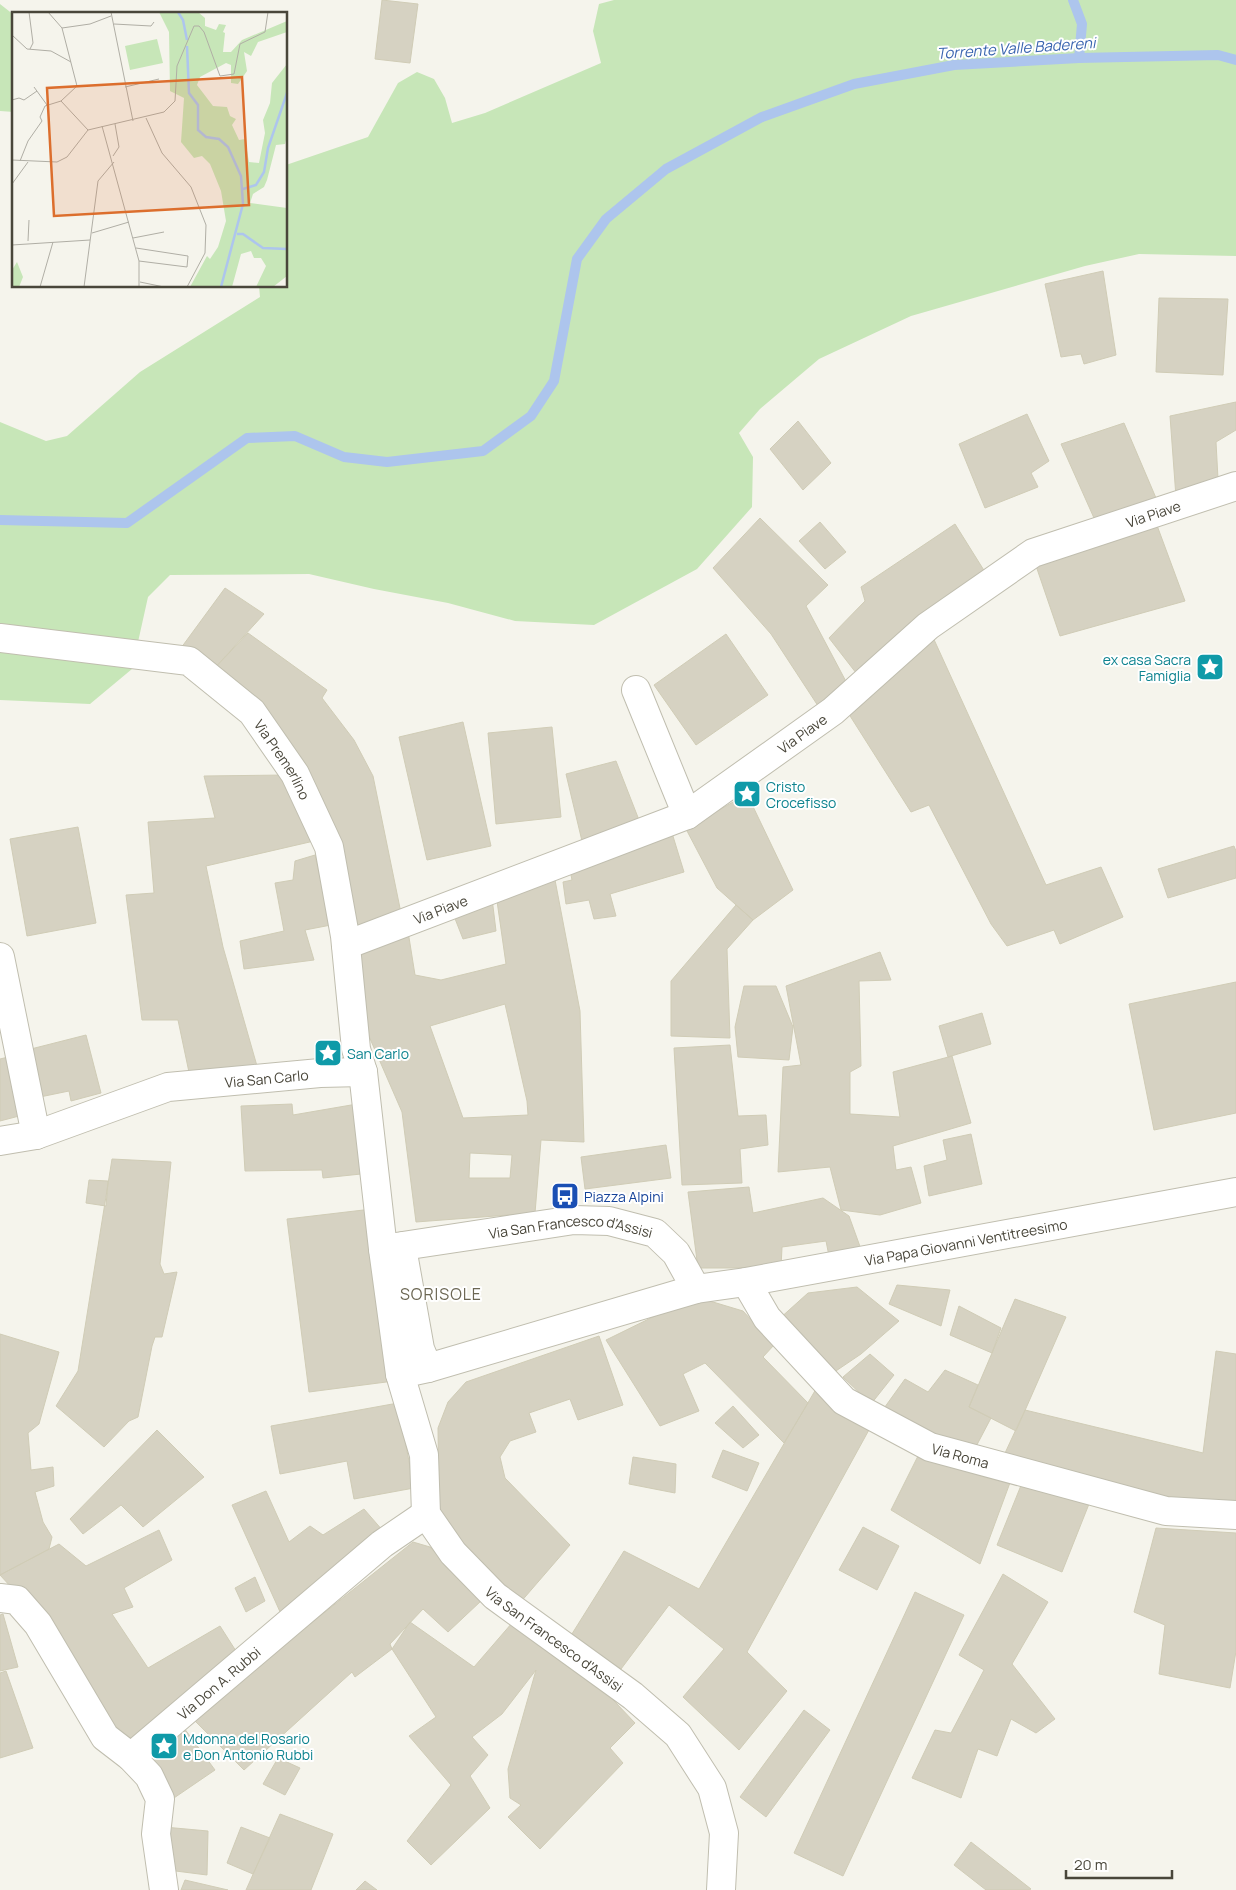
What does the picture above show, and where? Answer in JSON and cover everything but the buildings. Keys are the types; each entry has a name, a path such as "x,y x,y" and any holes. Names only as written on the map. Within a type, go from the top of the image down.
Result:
{"street":[{"name":"Via Piave","path":"346,945 687,815 833,711 928,626 1032,553 1236,486"},
{"name":"Via Premerlino","path":"0,638 189,661 252,712 295,774 329,847 346,945 356,1049 364,1072"},
{"path":"636,690 687,815"},
{"path":"0,957 36,1135"},
{"path":"364,1072 394,1248 400,1374 424,1455 426,1514"},
{"name":"Via San Carlo","path":"0,1141 36,1135 168,1087 320,1073 364,1072"},
{"name":"Via Papa Giovanni Ventitreesimo","path":"696,1289 746,1282 1236,1192"},
{"name":"Via San Francesco d'Assisi","path":"394,1248 574,1220 609,1220 655,1232 676,1253 696,1289"},
{"path":"394,1248 404,1259 420,1349 428,1368"},
{"name":"Via Roma","path":"746,1282 767,1318 844,1401 930,1447 1166,1511 1236,1515"},
{"path":"400,1374 428,1368 696,1289"},
{"name":"Via San Francesco d'Assisi","path":"426,1514 453,1553 495,1596 633,1696 678,1735 712,1788 724,1833 721,1890"},
{"name":"Via Don A. Rubbi","path":"131,1757 382,1544 426,1514"},
{"path":"0,1598 17,1600 38,1624 105,1737 131,1757 149,1776 160,1799 156,1834 164,1890"}],"green space":[{"path":"614,0 1236,0 1236,256 1139,254 1085,266 911,316 819,359 760,409 739,433 753,457 752,507 697,569 594,625 515,621 448,603 309,574 170,575 148,597 132,669 90,704 0,700 0,422 46,441 67,436 140,372 260,297 259,288 288,288 288,164 368,137 398,83 417,72 434,79 445,98 452,123 485,113 601,63 593,31 599,4"},
{"path":"0,4 12,13 12,112 0,111"}],"waterway":[{"path":"1073,0 1082,24 1079,58"},
{"name":"Torrente Valle Badereni","path":"0,520 127,523 247,438 295,436 344,457 387,462 483,451 531,416 554,381 577,259 606,219 666,169 762,117 854,84 954,65 1079,58 1218,55 1236,60"}],"place":[{"name":"ex casa Sacra Famiglia","path":"1210,667"},
{"name":"Cristo Crocefisso","path":"747,794"},
{"name":"San Carlo","path":"328,1053"},
{"name":"Piazza Alpini","path":"565,1196"},
{"name":"Mdonna del Rosario e Don Antonio Rubbi","path":"164,1746"}],"district":[{"name":"SORISOLE","path":"441,1294"}]}
